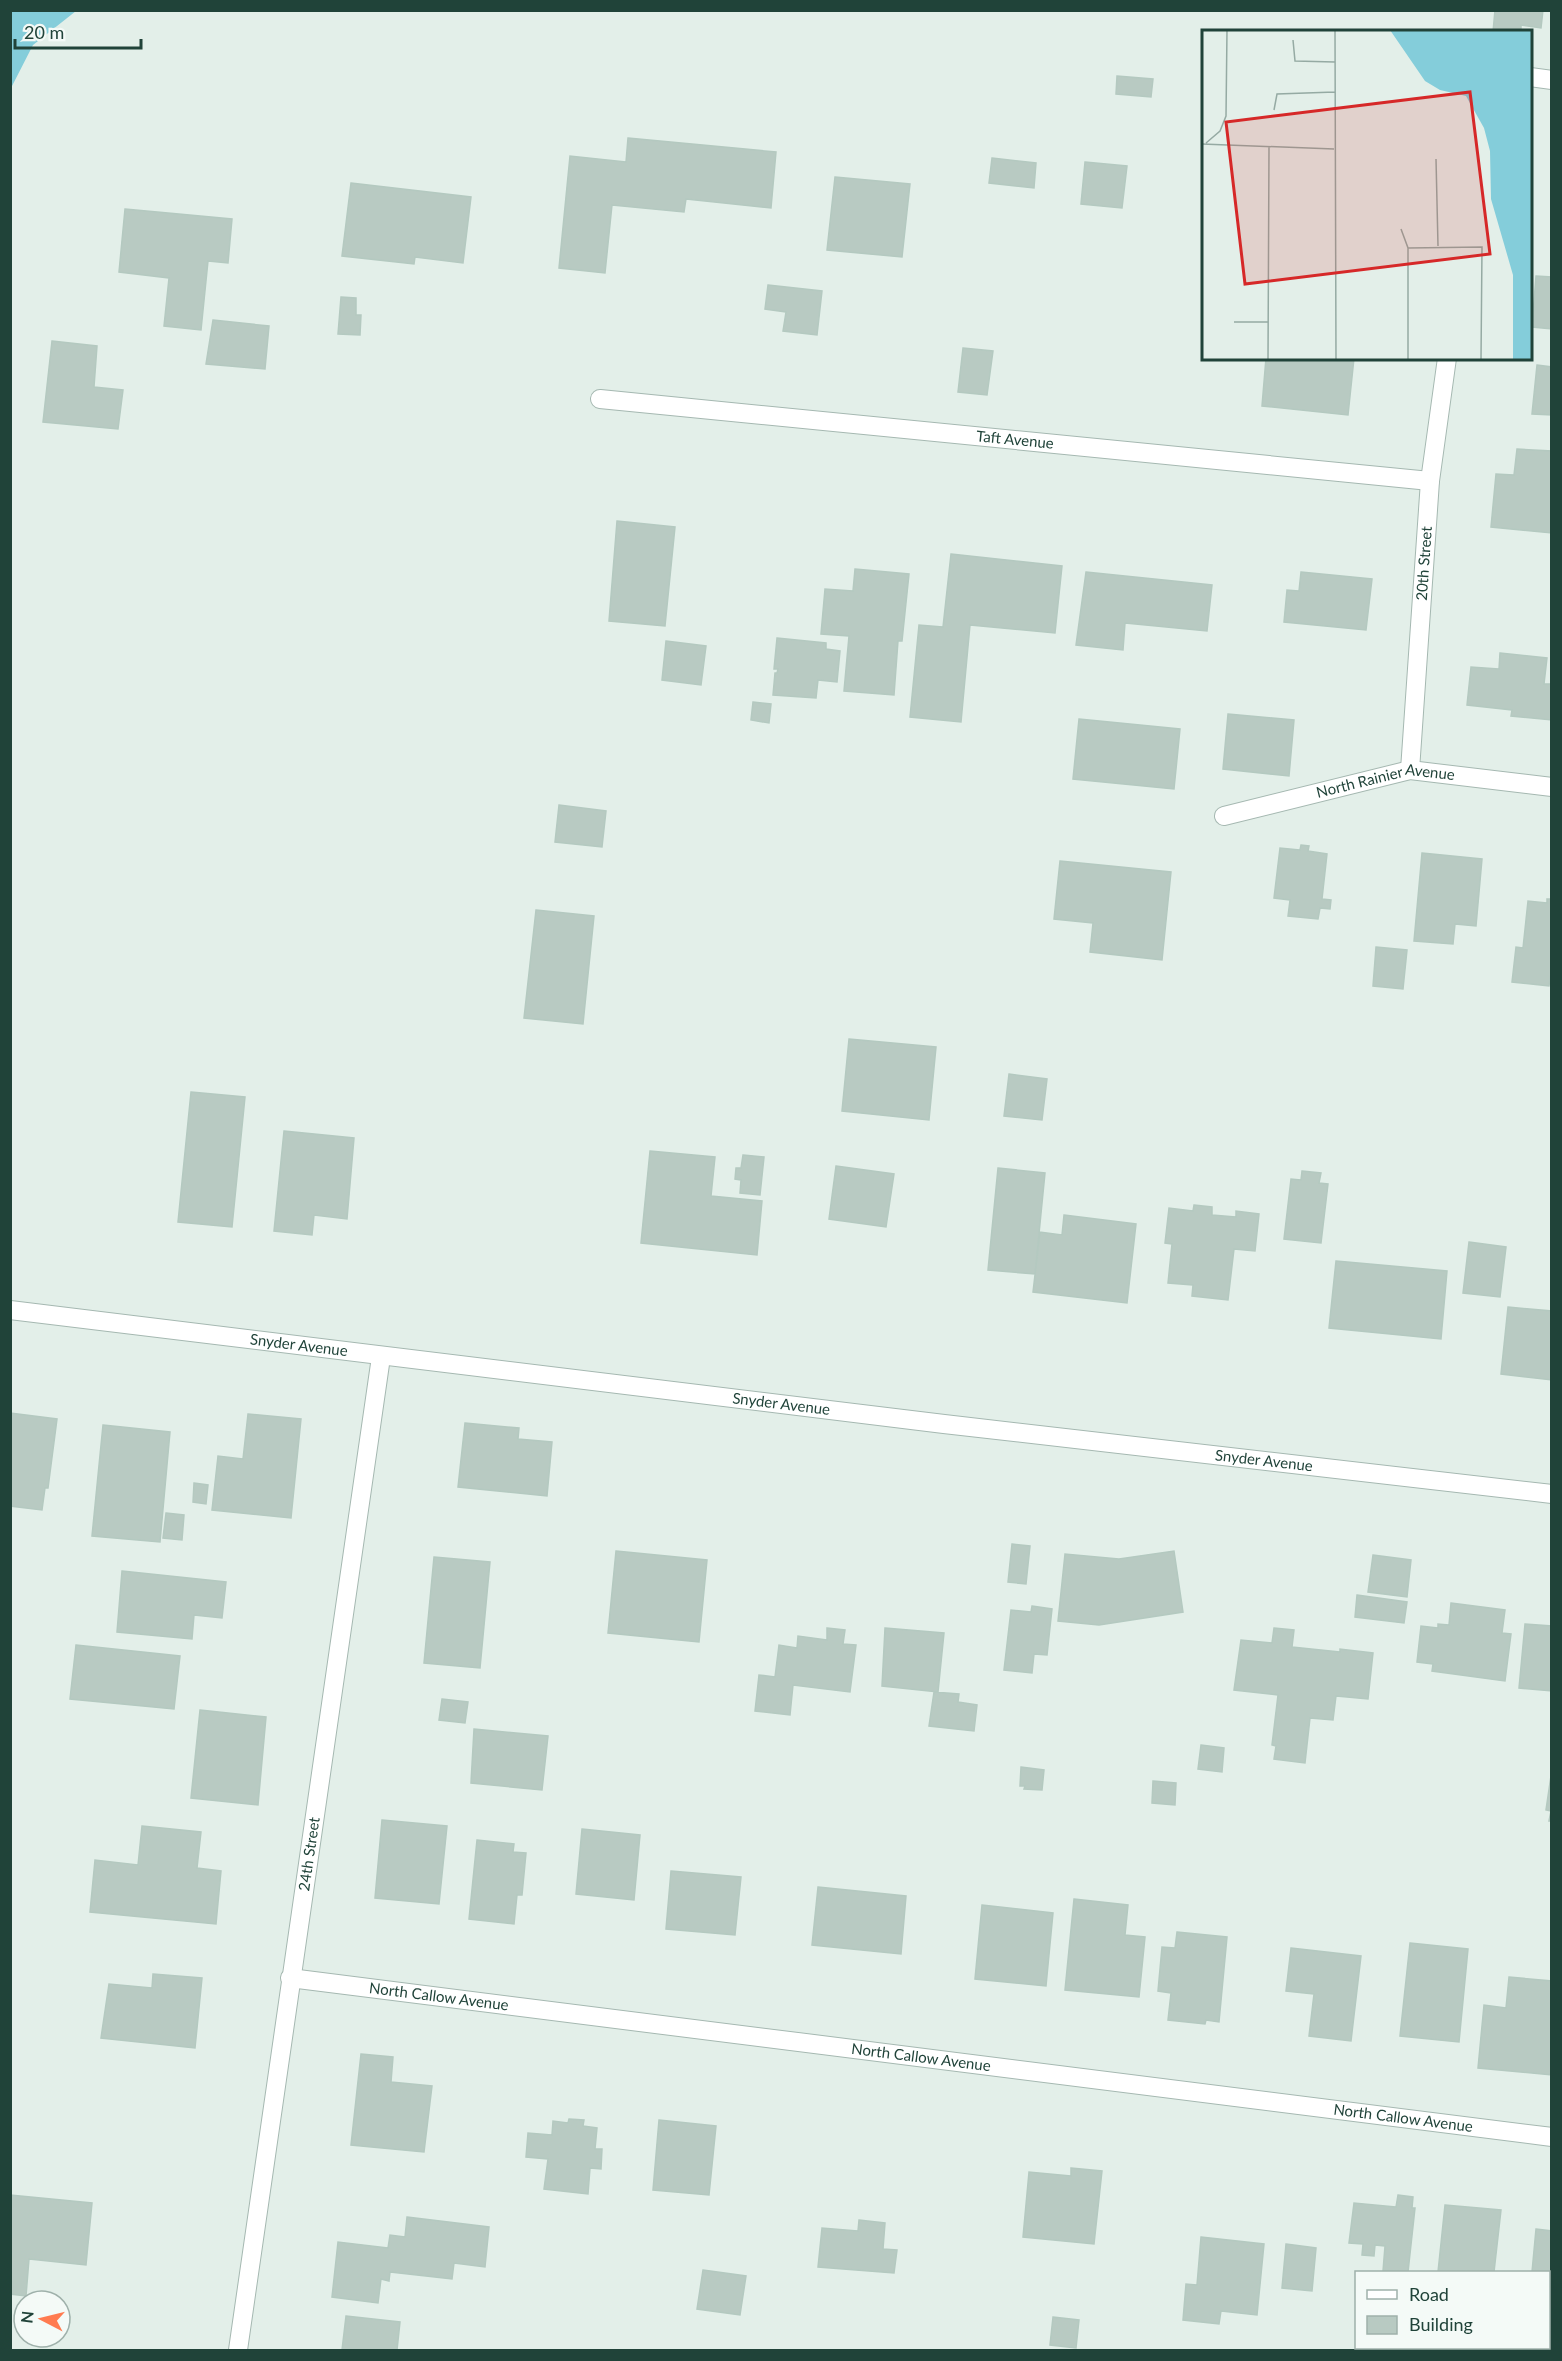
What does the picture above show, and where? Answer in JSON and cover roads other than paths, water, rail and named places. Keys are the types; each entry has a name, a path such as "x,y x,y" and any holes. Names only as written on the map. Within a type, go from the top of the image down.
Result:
{"street":[{"path":"1532,77 1551,80"},
{"name":"20th Street","path":"1410,770 1430,481 1447,360"},
{"name":"Taft Avenue","path":"600,399 1430,481"},
{"name":"North Rainier Avenue","path":"1224,816 1410,770 1551,787"},
{"name":"Snyder Avenue","path":"10,1310 381,1357 1551,1494"},
{"name":"24th Street","path":"238,2350 381,1357"},
{"name":"North Callow Avenue","path":"290,1978 1551,2137"}],"water":[{"path":"11,10 76,11 33,45 11,88"}]}
